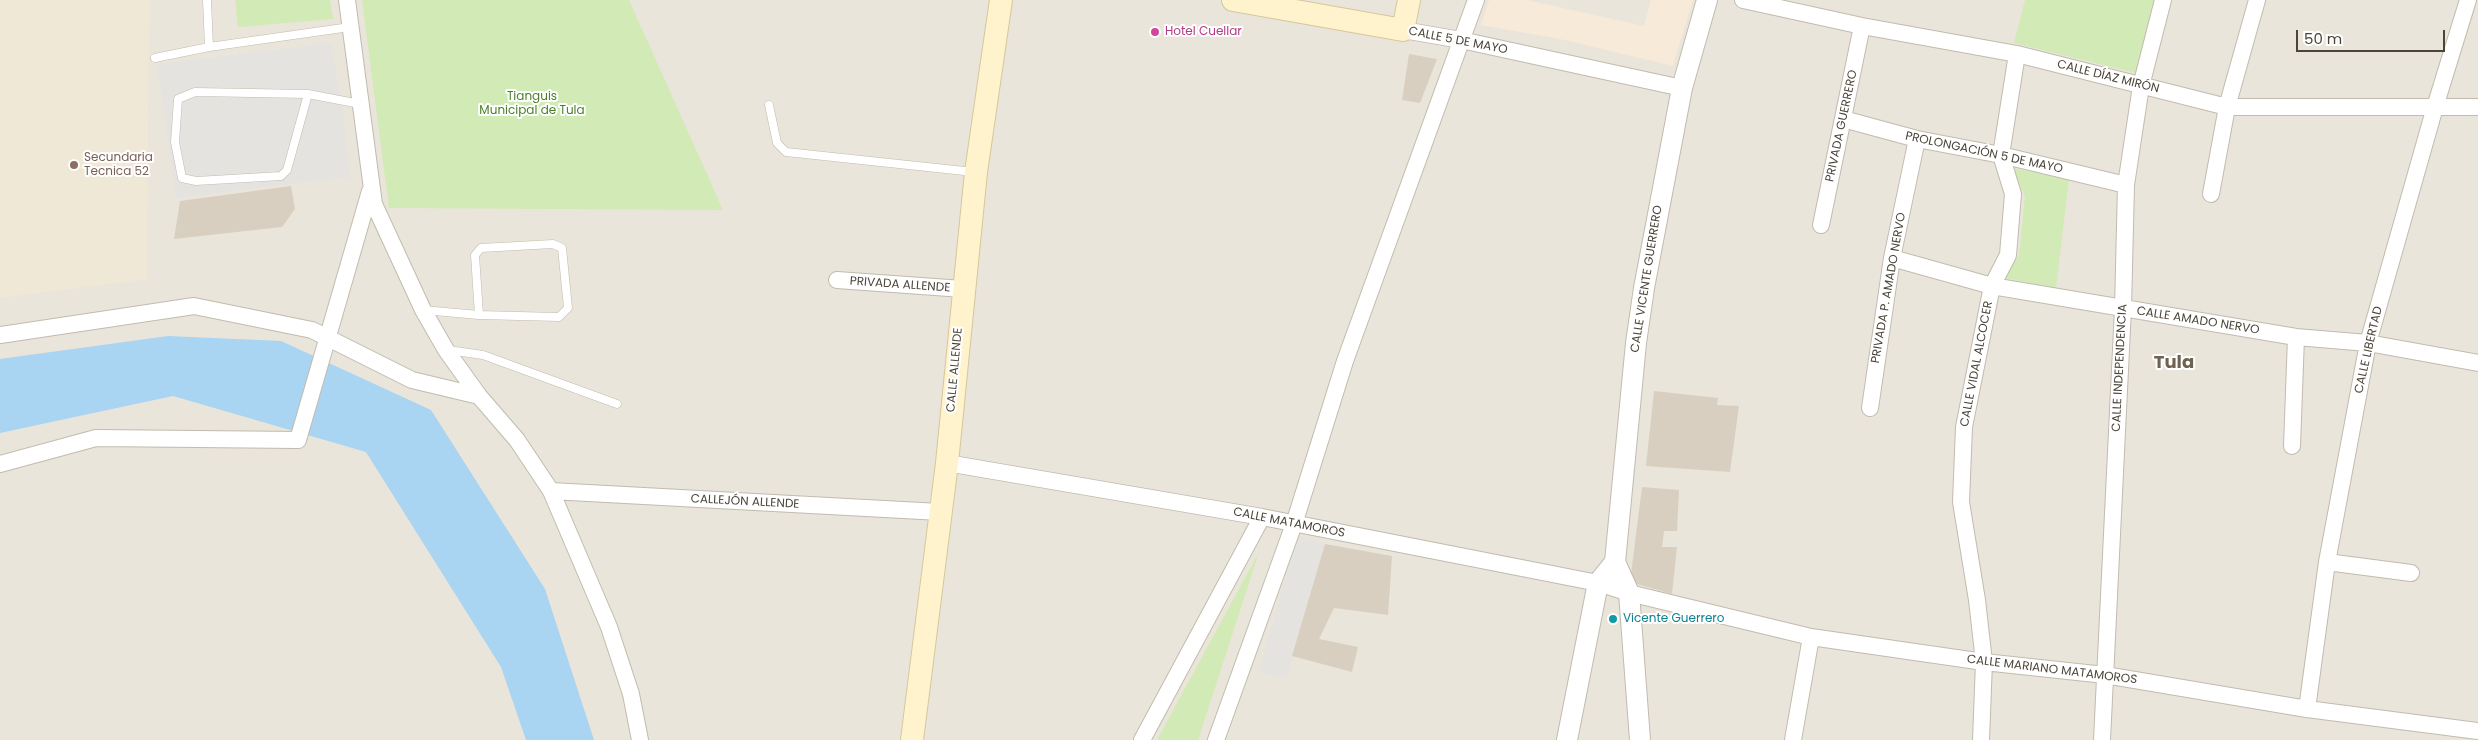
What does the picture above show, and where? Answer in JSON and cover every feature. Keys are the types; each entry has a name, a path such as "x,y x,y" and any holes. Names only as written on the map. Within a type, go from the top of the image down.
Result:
{"main road":[{"name":"CALLE ALLENDE","path":"912,740 946,463 976,172 1001,0"},
{"name":"CALLE 5 DE MAYO","path":"1233,0 1403,30"},
{"path":"1403,30 1409,0"}],"street":[{"path":"347,0 374,204 423,310 446,350 479,396 517,440 551,492 609,627 631,694 640,740"},
{"path":"1216,740 1294,524 1345,361 1476,0"},
{"name":"CALLE VICENTE GUERRERO","path":"1629,593 1615,562 1636,342 1682,88 1707,0"},
{"name":"CALLE DÍAZ MIRÓN","path":"1743,0 1862,26 2017,54 2227,107 2478,107"},
{"name":"CALLE INDEPENDENCIA","path":"2102,740 2123,308 2126,184 2141,86 2163,0"},
{"path":"2211,194 2227,107 2257,0"},
{"name":"CALLE LIBERTAD","path":"2308,709 2327,562 2368,343 2435,107 2468,0"},
{"name":"PRIVADA GUERRERO","path":"1821,225 1862,26"},
{"name":"CALLE 5 DE MAYO","path":"1403,30 1461,40 1682,88"},
{"name":"CALLE VIDAL ALCOCER","path":"1981,740 1984,662 1977,600 1961,502 1964,427 1992,286 2008,256 2013,194 2001,155 2017,54"},
{"name":"PROLONGACIÓN 5 DE MAYO","path":"1843,119 1917,139 2001,155 2126,184"},
{"name":"PRIVADA P. AMADO NERVO","path":"1870,408 1892,258 1917,139"},
{"path":"0,464 96,438 298,440 372,186"},
{"name":"CALLE AMADO NERVO","path":"1892,258 1992,286 2296,337 2368,343 2478,363"},
{"name":"PRIVADA ALLENDE","path":"837,280 963,289"},
{"path":"0,335 194,306 312,330 326,343 412,380 479,396"},
{"path":"2292,446 2296,337"},
{"name":"CALLE MATAMOROS","path":"946,463 1262,517 1598,583 1629,593"},
{"name":"CALLEJÓN ALLENDE","path":"551,492 940,512"},
{"path":"1142,740 1262,517"},
{"path":"1567,740 1598,583 1615,562"},
{"path":"2327,562 2411,573"},
{"path":"1629,593 1640,740"},
{"name":"CALLE MARIANO MATAMOROS","path":"1629,593 1811,637 1984,662 2105,676 2308,709 2478,731"},
{"path":"1793,740 1811,637"}],"lane":[{"path":"207,0 209,47"},
{"path":"155,58 209,47 350,28"},
{"path":"308,94 287,170 281,176 196,181 182,178 175,142 178,99 195,92 308,94 360,104"},
{"path":"769,105 778,143 786,152 976,172"},
{"path":"423,310 479,315 558,317 568,308 562,248 553,244 481,248 475,255 479,315"},
{"path":"446,350 483,355 617,404"}],"shaded area":[{"path":"0,0 2478,0 2478,740 0,740"},
{"name":"Secundaria Tecnica 52","path":"0,0 149,0 147,279 0,298"},
{"path":"1489,0 1527,0 1644,26 1651,0 1693,0 1673,66 1565,40 1481,25"},
{"path":"331,43 343,113 350,177 176,198 157,64"},
{"path":"1297,536 1325,544 1287,678 1259,673"}],"green space":[{"path":"235,0 330,0 333,19 238,27"},
{"name":"Tianguis Municipal de Tula","path":"362,0 629,0 723,210 389,208"},
{"path":"2025,0 2156,0 2136,73 2014,43"},
{"path":"2012,168 2069,179 2056,288 2005,278 2019,255 2025,196"},
{"path":"1259,552 1198,740 1157,740"}],"water":[{"path":"168,336 281,341 431,410 545,589 594,740 526,740 501,667 366,452 173,396 0,433 0,359"}],"building":[{"path":"1409,54 1437,59 1420,103 1402,100"},
{"path":"291,186 295,209 282,227 174,239 180,201"},
{"path":"1654,391 1718,398 1717,405 1739,406 1730,472 1646,466"},
{"path":"1642,487 1679,490 1677,531 1664,531 1662,547 1677,547 1672,594 1630,582"},
{"path":"1325,544 1392,556 1388,615 1334,608 1319,639 1358,647 1352,672 1292,656"}],"place":[{"name":"Hotel Cuellar","path":"1155,32"},
{"name":"Secundaria Tecnica 52","path":"74,165"},
{"name":"Vicente Guerrero","path":"1613,619"}],"district":[{"name":"Tula","path":"2174,363"}]}
